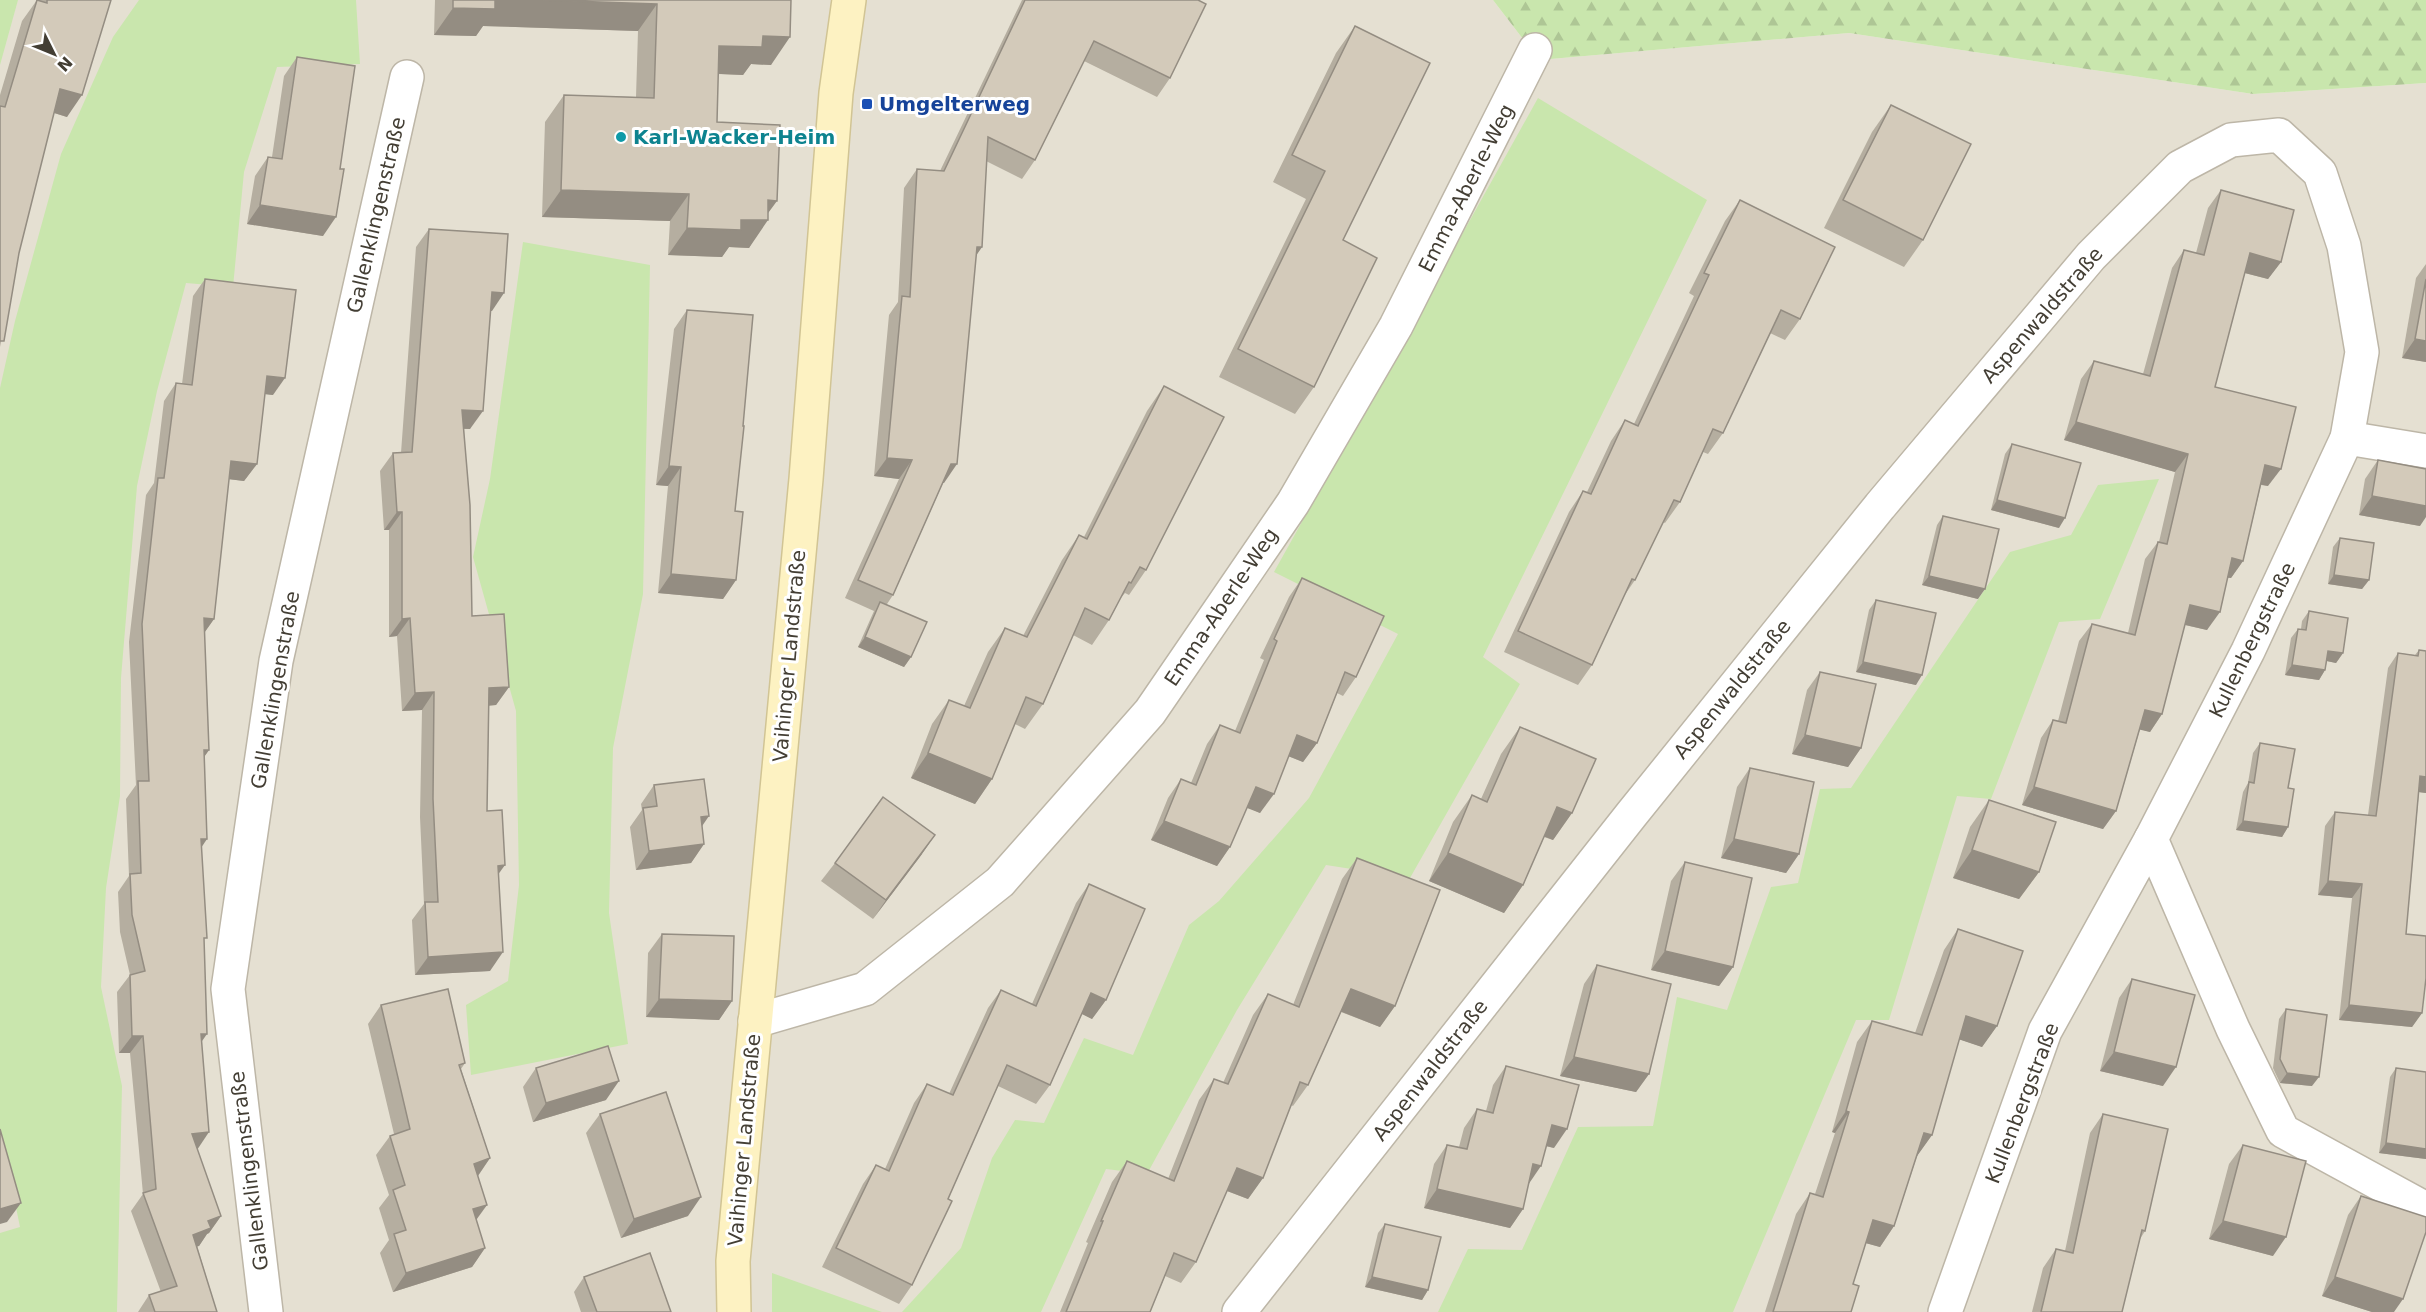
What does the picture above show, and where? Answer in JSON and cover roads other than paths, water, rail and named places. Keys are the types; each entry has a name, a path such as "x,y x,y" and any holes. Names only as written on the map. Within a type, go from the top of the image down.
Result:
{"street":[{"name":"Vaihinger Landstraße","path":"734,1312 733,1261 806,479 836,93 849,0"},
{"name":"Emma-Aberle-Weg","path":"755,1022 865,989 1000,882 1149,712 1299,494 1396,326 1535,50"},
{"name":"Gallenklingenstraße","path":"266,1312 228,989 276,661 407,76"},
{"name":"Kullenbergstraße","path":"1945,1312 2045,1031 2151,839 2248,651 2347,438 2362,352 2344,246 2320,173 2279,135"},
{"name":"Aspenwaldstraße","path":"1239,1312 1631,815 1880,506 2091,256 2180,167 2231,140 2279,135"},
{"path":"2347,438 2426,451"},
{"path":"2151,839 2233,1029 2283,1131 2426,1209"}],"place":[{"name":"Umgelterweg","path":"867,104"},
{"name":"Karl-Wacker-Heim","path":"621,137"}]}
